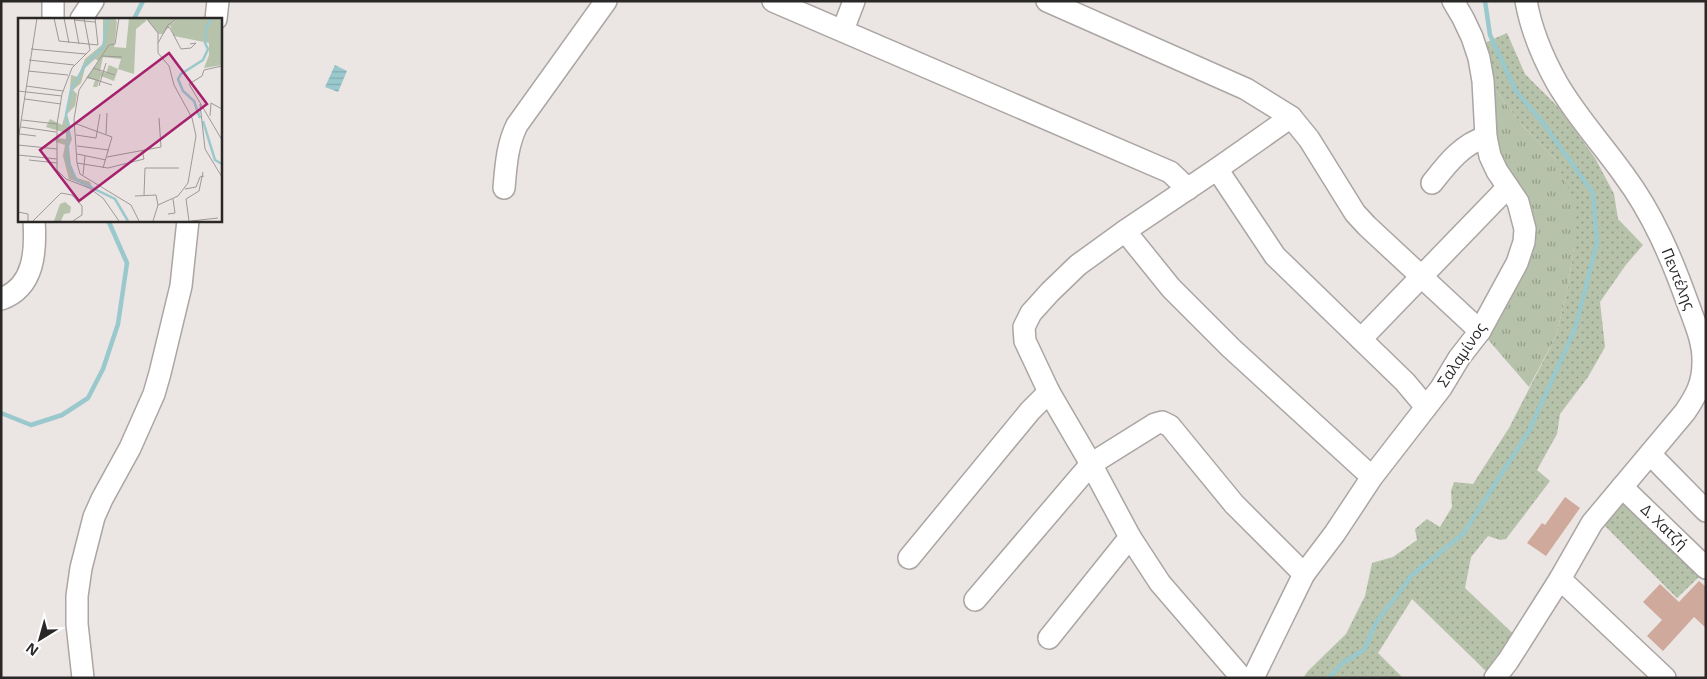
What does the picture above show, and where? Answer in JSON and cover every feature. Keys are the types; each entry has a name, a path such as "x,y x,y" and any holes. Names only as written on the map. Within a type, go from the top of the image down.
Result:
{"street":[{"path":"52,18 53,1"},
{"path":"82,18 93,1"},
{"path":"216,18 218,1"},
{"path":"504,188 509,148 517,125 606,1"},
{"path":"773,1 1170,172 1188,188"},
{"path":"843,30 854,1"},
{"path":"1047,1 1246,89 1291,117 1309,139 1355,213 1480,331"},
{"name":"Σαλαμίνος","path":"1252,678 1304,574 1335,533 1372,477 1441,388 1459,358 1480,331 1517,263 1524,242 1525,229 1518,202 1490,156 1486,137 1482,81 1478,58 1472,37 1453,1"},
{"name":"Πεντέλης","path":"1495,678 1560,579 1592,523 1697,396 1704,362 1699,334 1674,263 1647,210 1625,176 1579,117 1556,83 1539,46 1526,1"},
{"path":"1242,678 1160,583 1130,537 1092,464 1049,392 1024,341 1024,327 1031,313 1064,278 1125,231 1217,170 1291,117"},
{"path":"1432,182 1460,151 1476,140 1486,137"},
{"path":"1217,170 1275,256 1405,382 1426,407"},
{"path":"1361,339 1508,187"},
{"path":"1,299 16,291 27,278 35,246 34,221"},
{"path":"83,678 77,624 77,596 81,568 94,517 133,441 154,394 181,286 188,221"},
{"path":"1125,231 1171,288 1224,341 1372,477"},
{"path":"909,558 1024,419 1049,392"},
{"path":"975,600 1092,464 1155,424 1162,422 1170,426 1234,504 1304,574"},
{"path":"1650,454 1706,511"},
{"name":"Δ. Χατζή","path":"1622,487 1706,568"},
{"path":"1050,638 1130,537"},
{"path":"1560,579 1665,678"}],"green space":[{"path":"1507,33 1525,74 1558,107 1595,158 1614,194 1618,219 1643,245 1625,266 1600,302 1605,347 1588,377 1560,414 1557,434 1537,470 1550,481 1506,539 1500,540 1488,536 1471,557 1465,588 1524,644 1493,678 1412,599 1378,653 1403,678 1303,678 1346,634 1365,596 1372,563 1393,557 1417,540 1415,529 1427,519 1440,527 1452,507 1451,491 1454,482 1473,484 1509,428 1556,336 1567,291 1574,248 1555,159 1521,124 1491,84 1478,46"},
{"path":"1491,84 1521,124 1555,159 1574,201 1574,248 1567,291 1556,336 1529,387 1485,336 1523,267 1496,153"},
{"path":"1614,491 1701,575 1677,598 1594,515"}],"water":[{"path":"335,65 347,71 338,92 325,87"}],"building":[{"path":"1565,497 1580,508 1546,556 1527,543 1542,523 1545,525"},
{"path":"1699,581 1706,587 1706,628 1694,617 1663,651 1647,636 1662,620 1643,602 1660,584 1679,602"}],"waterway":[{"path":"134,18 143,1"},
{"path":"1328,678 1344,662 1364,650 1376,623 1412,575 1463,534 1529,431 1575,329 1597,243 1593,193 1543,123 1516,91 1490,35 1485,1"},
{"path":"1,413 31,425 62,415 88,398 103,369 118,324 127,263 108,221"}]}
